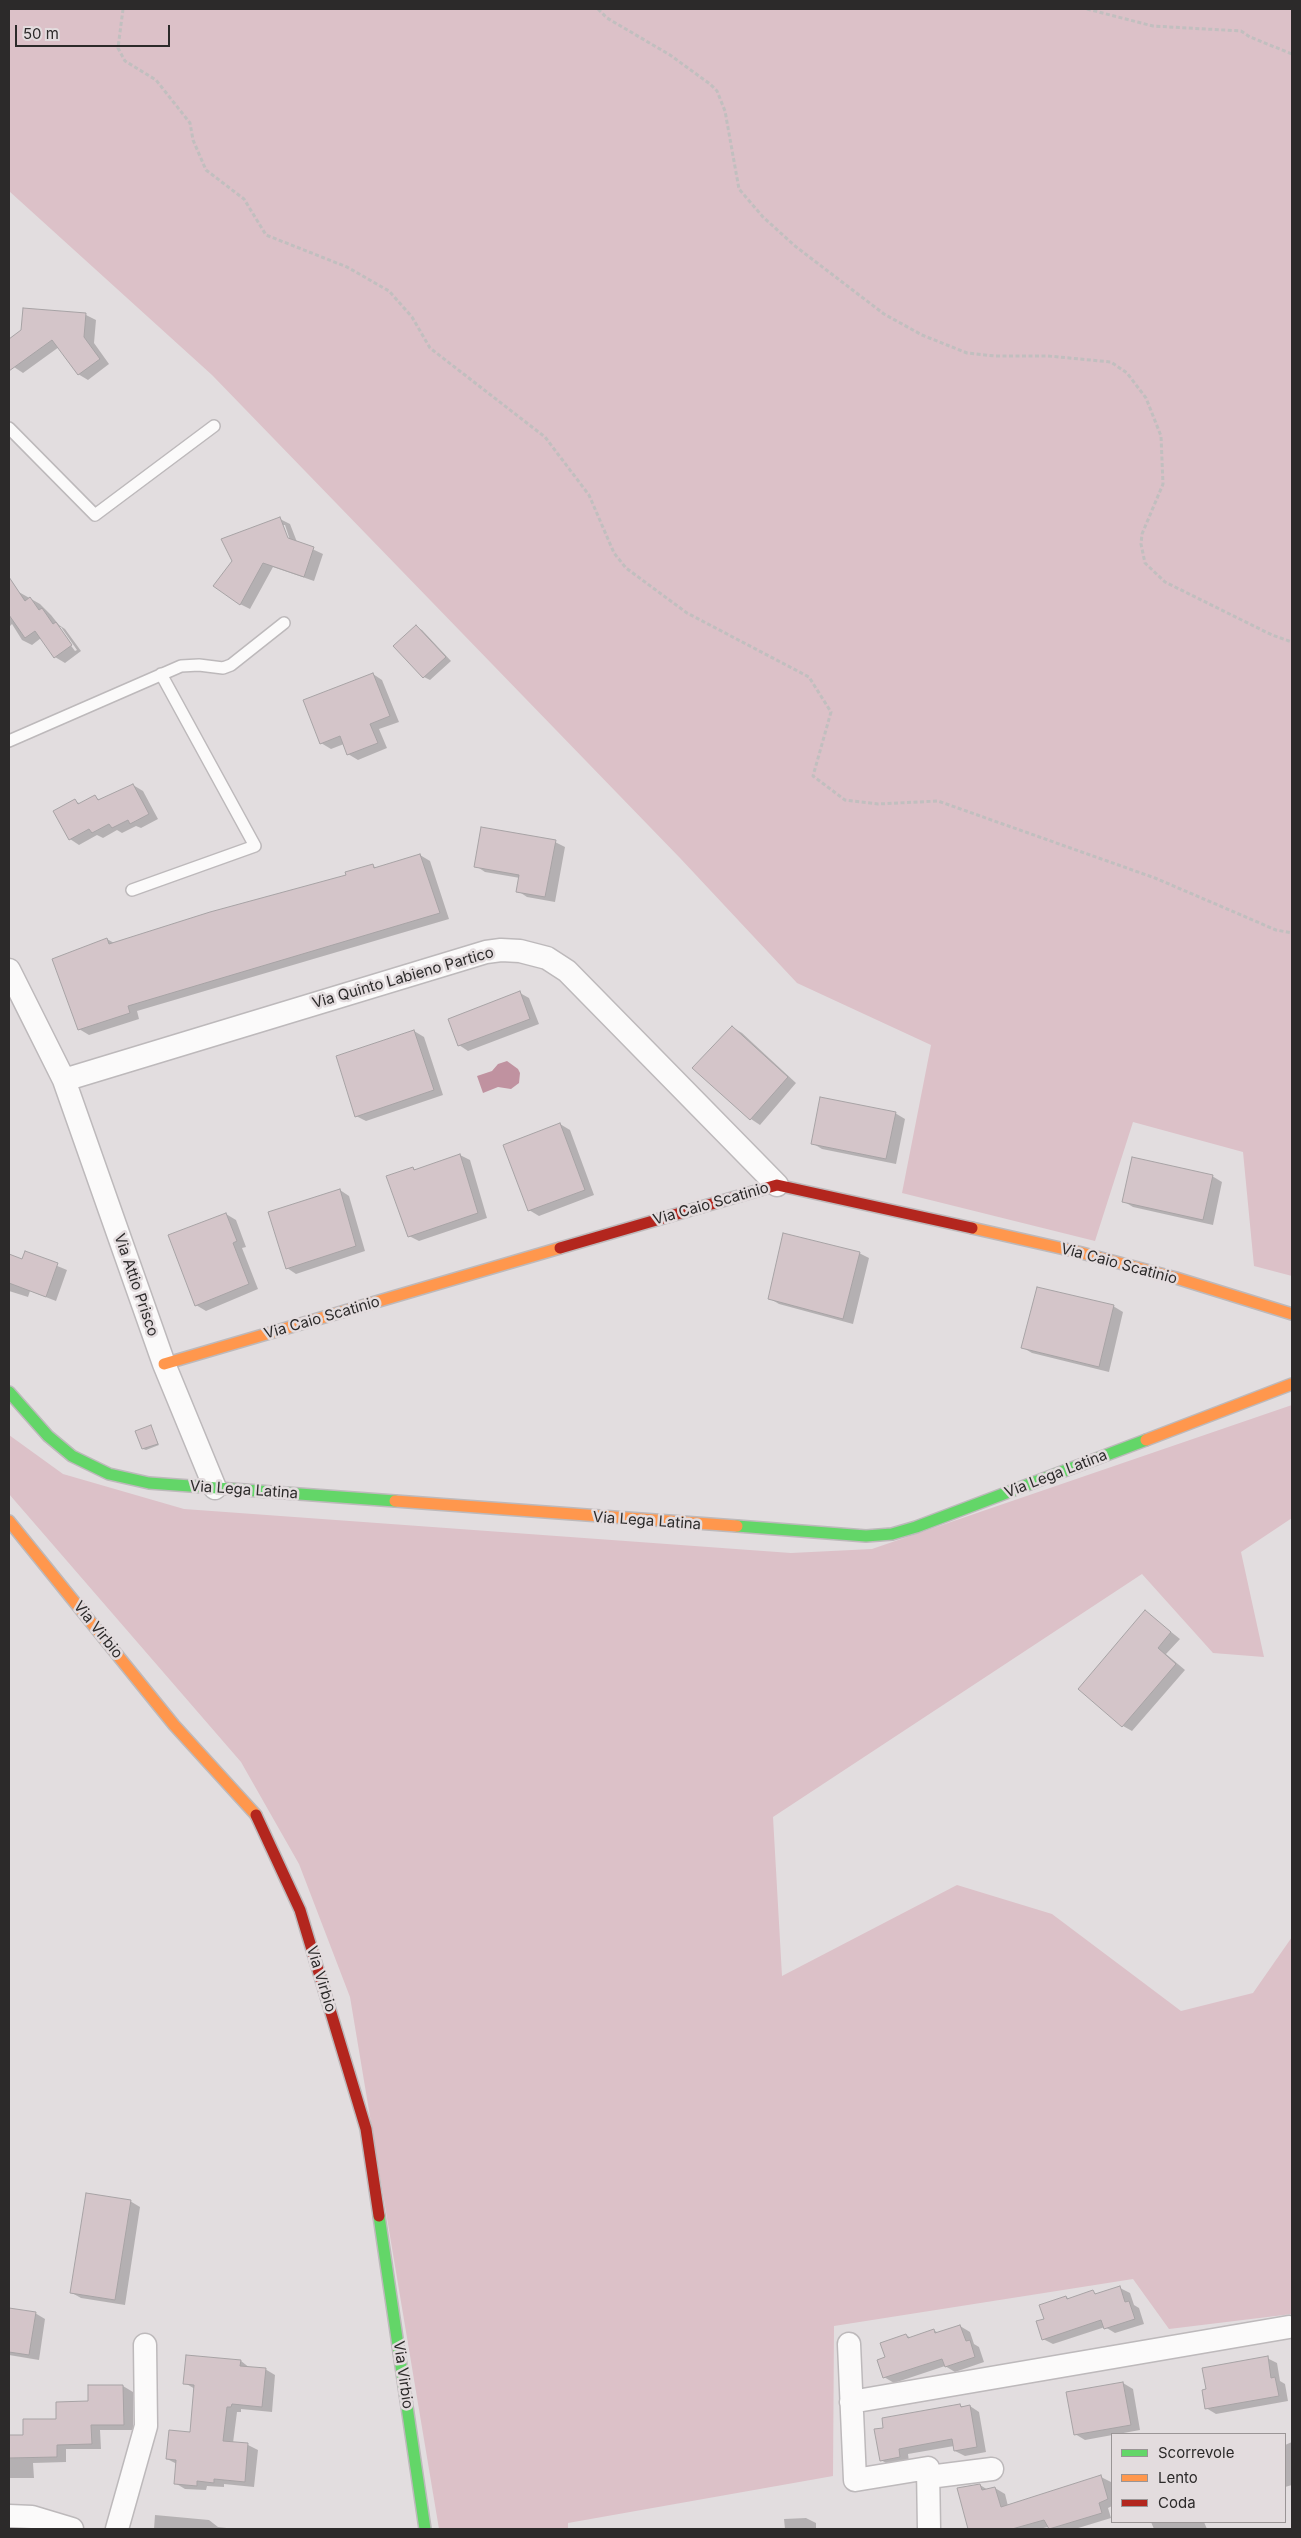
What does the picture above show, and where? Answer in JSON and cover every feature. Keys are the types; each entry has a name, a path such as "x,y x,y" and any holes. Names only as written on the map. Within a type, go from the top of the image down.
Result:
{"street":[{"name":"Via Quinto Labieno Partico","path":"64,1080 486,952 501,950 520,951 547,958 567,971 776,1185"},
{"name":"Via Attio Prisco","path":"9,970 64,1080 164,1364 215,1488"},
{"name":"Via Caio Scatinio","path":"164,1364 776,1185 1120,1263 1292,1314"},
{"name":"Via Lega Latina","path":"9,1392 59,1446 72,1456 98,1470 149,1483 840,1536 878,1535 916,1527 1292,1384"},
{"name":"Via Virbio","path":"9,1521 174,1725 253,1810 300,1910 366,2129 425,2529"},
{"path":"851,2402 1289,2327"},
{"path":"848,2344 855,2480 928,2468 929,2529"},
{"path":"117,2529 146,2426 145,2345"},
{"path":"929,2477 992,2469"},
{"path":"9,2516 46,2520 72,2529"}],"lane":[{"path":"9,428 95,515 214,426"},
{"path":"9,741 162,674 190,665 222,668 231,665 284,623"},
{"path":"132,890 255,846 162,674"}],"path":[{"path":"122,9 118,48 125,61 156,80 190,124 193,140 206,170 244,199 266,235 347,267 389,291 412,317 430,348 545,437 589,495 614,553 626,568 687,613 809,676 831,712 813,776 845,800 878,804 938,801 1155,878 1276,930 1292,934"},
{"path":"598,9 607,18 670,55 717,91 725,111 739,189 763,217 794,246 884,314 922,335 967,353 994,356 1048,356 1111,362 1127,373 1146,398 1161,436 1163,484 1142,534 1141,544 1145,563 1165,582 1272,635 1292,642"},
{"path":"1087,9 1153,26 1241,31 1250,37 1292,54"}],"shaded area":[{"path":"9,9 1292,9 1292,1276 1254,1266 1243,1152 1133,1122 1095,1241 902,1193 931,1045 797,983 680,858 212,375 9,191"},
{"path":"507,1061 518,1069 520,1073 519,1083 511,1089 498,1087 483,1093 477,1076 492,1071 498,1064"},
{"path":"1292,1405 1292,1518 1241,1552 1264,1657 1213,1653 1142,1574 773,1817 782,1976 957,1885 1052,1914 1181,2011 1253,1993 1292,1937 1292,2314 1169,2329 1133,2279 834,2326 833,2476 568,2523 568,2529 439,2529 350,1997 299,1864 241,1762 9,1494 9,1435 63,1474 184,1509 791,1553 872,1549"}],"building":[{"path":"23,308 86,313 84,337 100,359 78,375 52,340 9,371 9,339 21,330"},
{"path":"280,517 288,538 314,547 304,577 263,563 240,605 213,586 232,561 221,539"},
{"path":"9,577 25,601 30,597 39,610 42,608 53,624 56,622 72,645 54,658 35,631 25,638 9,615"},
{"path":"416,625 446,657 423,678 393,646"},
{"path":"373,673 390,716 370,724 378,743 347,755 340,736 320,744 303,700"},
{"path":"133,784 149,814 130,824 128,820 112,828 109,824 92,833 89,829 69,840 53,811 75,799 78,804 95,795 98,800"},
{"path":"481,827 556,840 545,897 516,892 519,875 474,867"},
{"path":"420,854 440,913 128,1006 130,1013 78,1030 52,959 107,938 109,944 210,912 346,875 345,872 373,864 374,868"},
{"path":"520,991 530,1019 458,1046 448,1019"},
{"path":"732,1026 788,1077 750,1120 692,1068"},
{"path":"414,1030 434,1090 355,1117 336,1056"},
{"path":"820,1097 896,1112 886,1159 811,1144"},
{"path":"560,1123 585,1190 528,1211 503,1145"},
{"path":"460,1154 478,1213 408,1237 386,1176 413,1167 414,1170"},
{"path":"1132,1157 1213,1175 1203,1220 1122,1202"},
{"path":"340,1189 356,1246 286,1269 268,1212"},
{"path":"226,1213 237,1241 233,1243 249,1284 195,1306 168,1235"},
{"path":"783,1233 860,1252 843,1319 768,1299"},
{"path":"25,1251 58,1263 46,1297 9,1283 9,1254 22,1259"},
{"path":"1037,1287 1114,1305 1099,1367 1021,1348"},
{"path":"151,1425 158,1444 142,1449 135,1431"},
{"path":"1145,1610 1171,1632 1158,1648 1176,1664 1122,1727 1078,1689"},
{"path":"86,2193 131,2200 115,2300 70,2293"},
{"path":"1120,2286 1125,2302 1129,2301 1135,2319 1104,2329 1101,2320 1042,2340 1036,2321 1044,2319 1039,2305 1066,2296 1067,2299 1093,2290 1095,2294"},
{"path":"9,2308 36,2312 29,2355 9,2352"},
{"path":"960,2325 966,2341 970,2340 975,2357 945,2367 942,2359 883,2378 877,2360 885,2357 880,2343 906,2334 908,2338 934,2329 935,2333"},
{"path":"186,2355 241,2360 240,2366 266,2368 262,2407 232,2404 231,2407 227,2407 223,2441 248,2443 245,2482 214,2479 214,2483 197,2481 197,2486 174,2484 176,2460 166,2459 169,2430 190,2432 194,2385 183,2384"},
{"path":"1268,2356 1271,2378 1275,2377 1279,2396 1205,2409 1202,2390 1206,2389 1202,2368"},
{"path":"1123,2382 1131,2425 1074,2435 1066,2392"},
{"path":"88,2385 123,2385 124,2425 91,2425 92,2444 57,2445 57,2457 9,2458 9,2435 23,2435 23,2419 56,2419 56,2402 88,2401"},
{"path":"960,2404 961,2407 970,2405 977,2447 954,2451 952,2439 899,2449 900,2457 880,2461 874,2429 883,2428 882,2418"},
{"path":"1101,2475 1108,2499 1099,2503 1102,2513 1049,2529 1044,2520 1012,2529 968,2529 957,2488 980,2484 982,2490 995,2487 1001,2507"}],"traffic: fast":[{"path":"9,1392 48,1436 72,1456 109,1474 149,1483 395,1501"},
{"path":"737,1526 866,1536 892,1534 916,1527 1146,1440"},
{"path":"379,2216 425,2529"}],"traffic: slow":[{"path":"972,1228 1078,1252 1176,1278 1292,1314"},
{"path":"164,1364 560,1248"},
{"path":"1146,1440 1292,1384"},
{"path":"395,1501 737,1526"},
{"path":"9,1521 174,1725 256,1815"}],"traffic: jam":[{"path":"560,1248 777,1185 972,1228"},
{"path":"256,1815 300,1910 366,2129 379,2216"}]}
